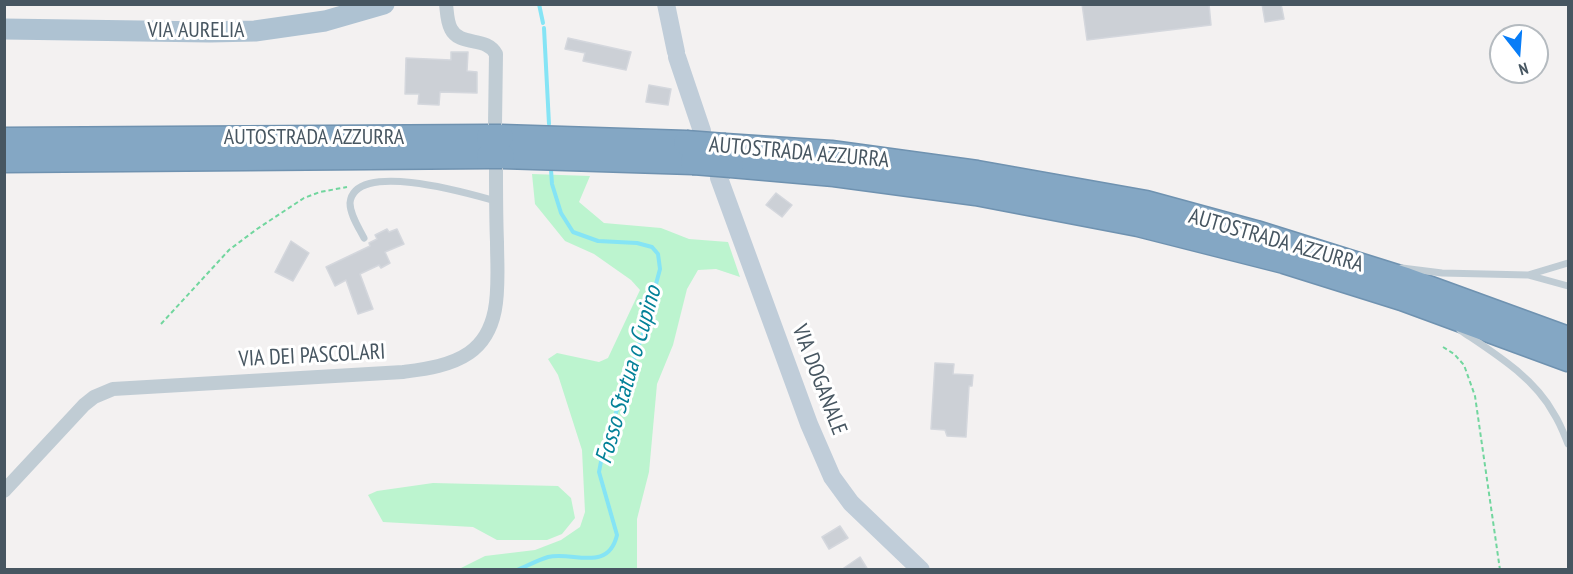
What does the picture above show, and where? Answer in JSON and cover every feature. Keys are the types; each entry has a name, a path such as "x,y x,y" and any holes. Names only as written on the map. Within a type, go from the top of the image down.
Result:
{"highway":[{"name":"AUTOSTRADA AZZURRA","path":"4,140 592,148 694,145 725,163 834,174 976,193 1138,225 1295,248 1406,279 1569,339"},
{"name":"AUTOSTRADA AZZURRA","path":"4,160 500,146"},
{"name":"AUTOSTRADA AZZURRA","path":"1295,248 1412,302 1569,359"}],"main road":[{"name":"VIA AURELIA","path":"4,29 255,31 325,21 384,4"},
{"path":"666,4 694,145"},
{"name":"VIA DOGANALE","path":"725,163 805,413 828,470 851,502 921,570"}],"street":[{"name":"VIA DEI PASCOLARI","path":"4,491 84,405 94,397 113,389 403,372 437,366 468,354 477,346 486,333 496,304 496,201 500,146 496,54 487,44 464,40 453,33 449,25 446,4"}],"lane":[{"path":"364,238 351,210 350,200 359,188 365,185 383,182 416,183 445,187 496,201"},
{"path":"1295,248 1296,274 1308,277"},
{"path":"1528,275 1569,263"},
{"path":"1390,264 1402,268 1442,273 1528,275 1569,286"},
{"path":"1455,327 1502,358 1529,382 1553,412 1569,444"}],"path":[{"path":"161,324 229,250 258,229 304,198 320,192 347,187 359,188"},
{"path":"1443,346 1464,365 1475,396 1500,570"}],"green space":[{"path":"532,174 590,176 579,202 604,223 661,228 689,239 728,242 740,277 716,269 698,270 687,289 673,345 657,384 649,472 637,519 637,569 459,569 485,556 535,550 561,540 580,527 585,512 582,450 558,375 548,359 557,353 599,362 608,358 640,290 631,280 594,254 565,241 535,204"},
{"path":"433,483 558,486 571,498 575,518 562,534 547,540 497,540 473,527 383,522 368,495 377,491"}],"building":[{"path":"1082,4 1209,4 1211,25 1087,40"},
{"path":"1262,4 1281,4 1284,19 1265,22"},
{"path":"568,38 631,52 626,70 583,61 585,53 565,49"},
{"path":"451,52 468,52 467,71 477,72 477,93 440,92 439,105 418,104 419,94 405,94 406,58 451,60"},
{"path":"649,85 671,89 668,105 646,102"},
{"path":"776,193 792,205 782,217 766,205"},
{"path":"387,229 389,232 397,229 404,244 385,252 390,263 381,268 379,265 360,274 373,309 358,314 346,280 335,286 326,267 370,246 369,243 377,239 375,235"},
{"path":"291,241 309,253 293,281 275,272"},
{"path":"935,363 954,364 953,374 973,375 972,386 969,386 966,437 947,436 945,430 931,429"},
{"path":"840,526 848,538 829,549 822,537"},
{"path":"860,557 868,570 841,570"}],"waterway":[{"name":"Fosso Statua o Cupino","path":"539,4 543,23"},
{"name":"Fosso Statua o Cupino","path":"544,28 549,124"},
{"name":"Fosso Statua o Cupino","path":"517,570 548,557 598,557 606,554 612,547 617,535 599,472 603,451 643,333 660,269 658,254 652,247 637,243 598,241 573,232 561,213 552,184 551,170"}]}
